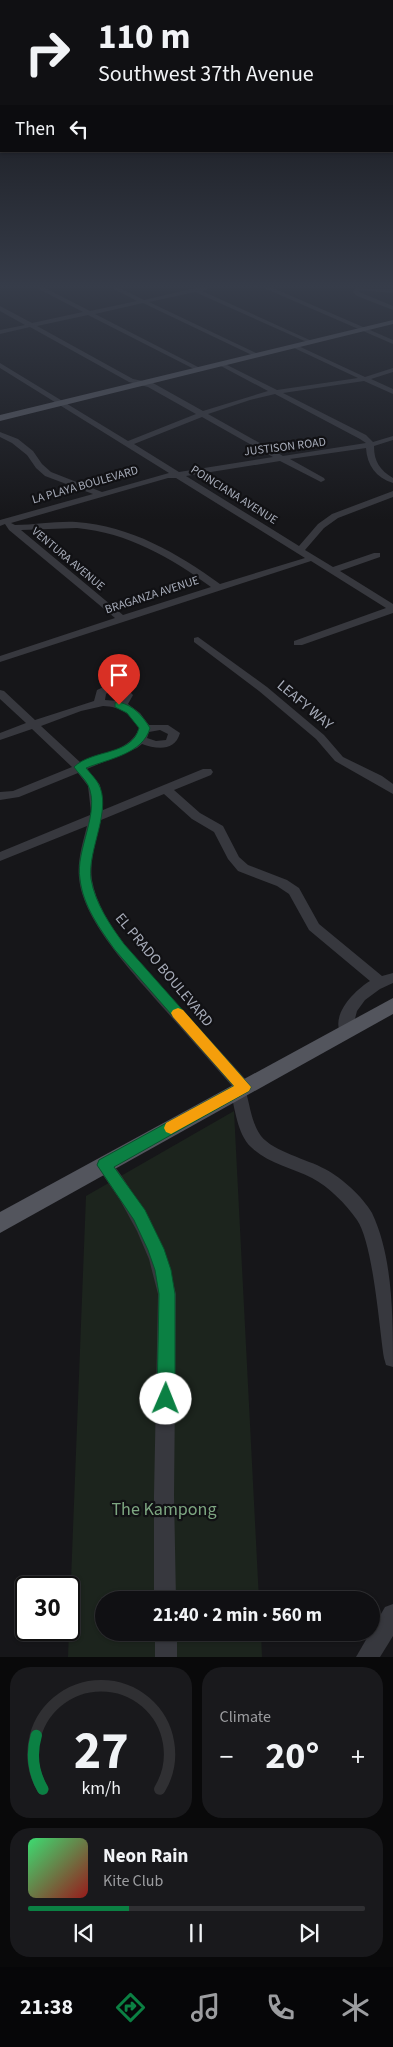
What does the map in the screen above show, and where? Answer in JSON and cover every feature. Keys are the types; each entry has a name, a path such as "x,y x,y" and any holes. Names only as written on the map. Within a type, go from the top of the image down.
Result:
{"main road":[{"path":"0,418 216,365"},
{"path":"0,1223 241,1088 391,1007"}],"street":[{"name":"POINCIANA AVENUE","path":"1,365 393,609"},
{"path":"103,365 131,381 150,386 321,480"},
{"path":"189,365 198,370"},
{"path":"224,365 359,434 369,442 370,457 376,469 393,481"},
{"path":"336,365 393,392"},
{"path":"128,444 242,400 277,392 366,379 393,370"},
{"path":"0,434 27,450 48,474 101,494"},
{"name":"JUSTISON ROAD","path":"178,475 370,446 393,438"},
{"name":"LA PLAYA BOULEVARD","path":"1,521 161,477 178,475"},
{"path":"300,550 321,526 335,516 393,494"},
{"path":"55,525 57,507"},
{"name":"VENTURA AVENUE","path":"1,521 12,528 120,618"},
{"path":"12,528 55,525 91,527 148,543 176,557 218,587"},
{"path":"333,570 377,555"},
{"name":"BRAGANZA AVENUE","path":"0,659 120,618 313,558"},
{"path":"298,643 393,609"},
{"name":"LEAFY WAY","path":"198,640 270,695 320,737 339,759 378,779 393,790"},
{"name":"EL PRADO BOULEVARD","path":"0,693 79,767 94,785 98,805 86,858 85,878 90,897 101,921 136,967 241,1088"},
{"path":"0,737 90,703 99,702 119,705 134,713 143,734 129,748 1,800"},
{"path":"0,857 207,772"},
{"path":"165,788 196,816 219,829 234,859 243,868 282,883 294,891 314,927 387,980 366,991 352,1005 348,1014 346,1030"},
{"path":"241,1088 249,1130 256,1142 276,1155 320,1174 347,1195 365,1217 376,1248 393,1358"},
{"path":"104,1165 129,1199 148,1232 163,1270 167,1294 164,1495 165,1591"},
{"path":"367,1657 393,1615"},
{"path":"166,1641 166,1657"}],"green space":[{"name":"The Kampong","path":"234,1111 259,1591 95,1591 95,1641 261,1641 262,1657 68,1657 69,1641 80,1641 80,1576 71,1576 86,1196"}],"slow traffic":[{"path":"171,1128 244,1087 178,1013"}],"route":[{"path":"119,705 134,713 145,728 145,731 137,744 79,767 88,775 94,785 98,805 85,864 87,888 101,921 120,947 244,1087 104,1165 139,1215 156,1249 163,1270 167,1294 166,1399"}]}
